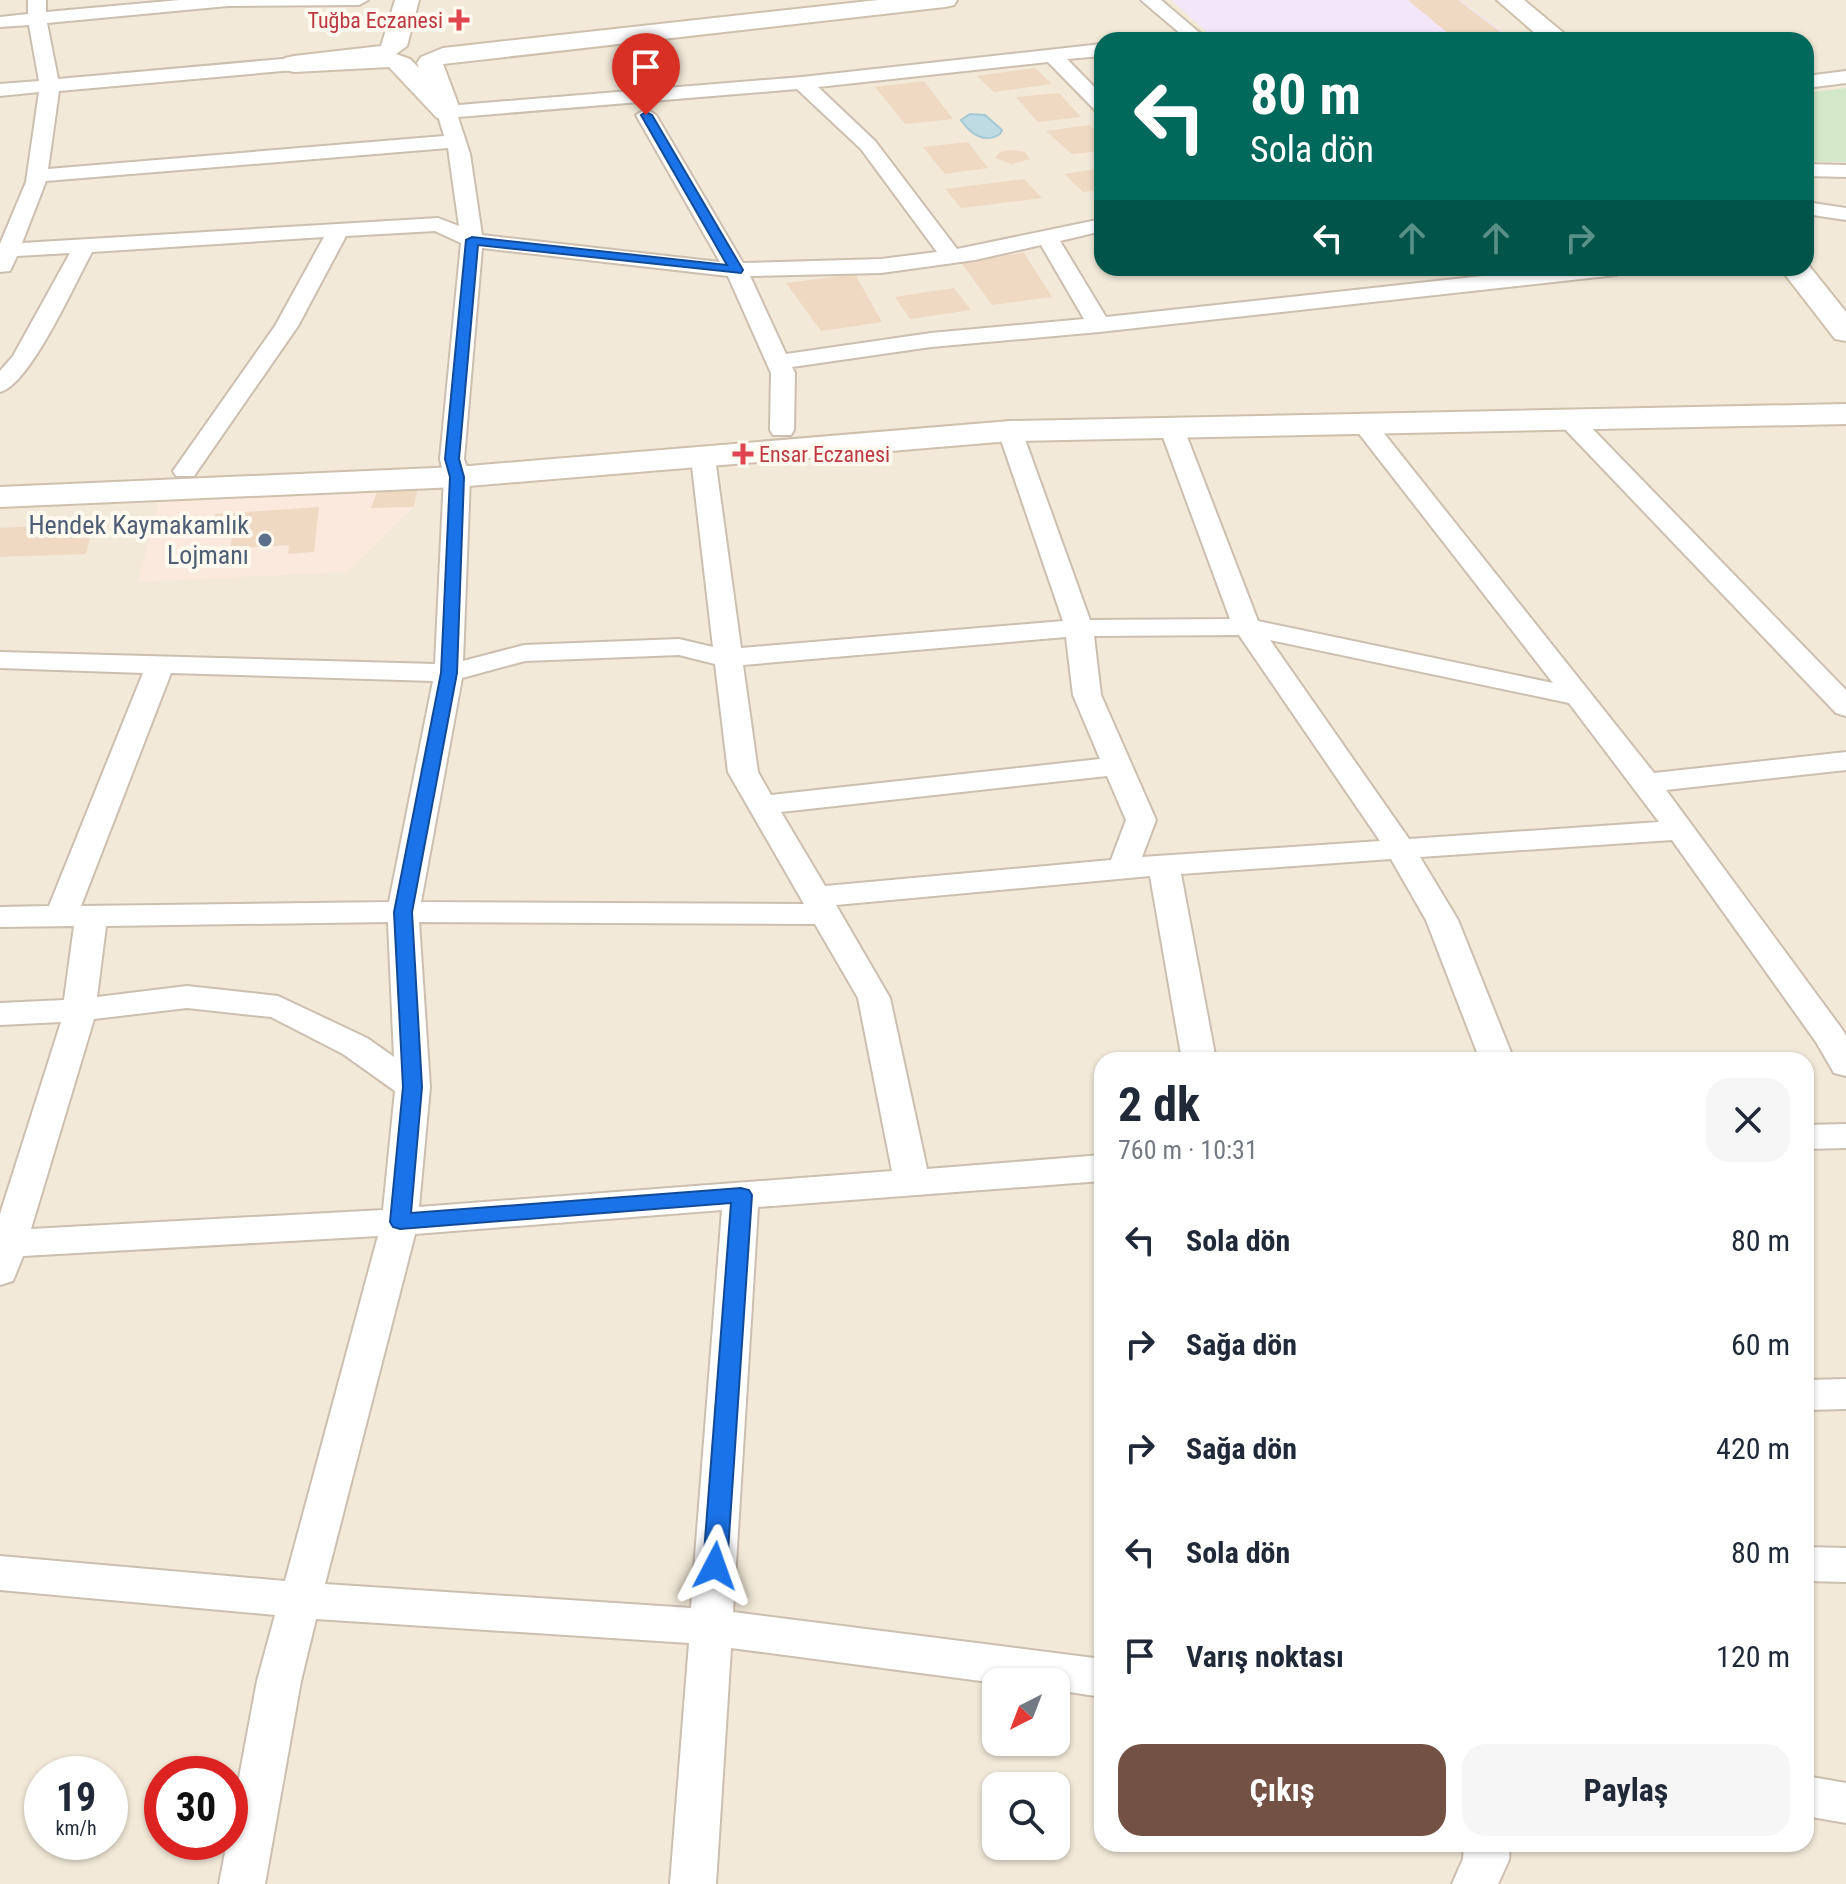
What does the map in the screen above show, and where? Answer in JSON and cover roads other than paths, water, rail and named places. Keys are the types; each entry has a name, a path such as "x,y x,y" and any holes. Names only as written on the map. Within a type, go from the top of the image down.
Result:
{"main road":[{"path":"408,0 434,52 450,127"},
{"path":"392,56 408,0"},
{"path":"434,52 854,0"},
{"path":"294,64 945,0"},
{"path":"1485,0 1523,32"},
{"path":"1509,0 1549,32"},
{"path":"392,56 450,127"},
{"path":"1814,252 1846,287"},
{"path":"1801,276 1846,332"},
{"path":"0,478 185,471 455,468 782,430 935,418 1323,401 1846,394"},
{"path":"0,497 455,468 703,458 1010,431 1846,414"}],"street":[{"path":"0,22 37,9 228,1 359,0"},
{"path":"1150,0 1186,32"},
{"path":"3,257 37,176 50,86 37,9"},
{"path":"37,176 1094,51"},
{"path":"1052,55 1094,98"},
{"path":"0,90 294,64"},
{"path":"1814,81 1846,77"},
{"path":"802,83 868,145 951,256"},
{"path":"646,115 736,270 783,373 782,430"},
{"path":"242,1884 279,1681 400,1222 413,1087 403,912 449,673 455,468 472,240 460,154 450,127"},
{"path":"1814,170 1846,171"},
{"path":"1814,209 1846,214"},
{"path":"3,257 85,245 438,224 472,240 736,270 881,266 951,256 1094,227"},
{"path":"185,471 272,353 318,274 337,232"},
{"path":"1047,237 1099,325"},
{"path":"0,385 23,359 85,245"},
{"path":"778,362 931,340 1099,325 1543,276"},
{"path":"1571,421 1846,707"},
{"path":"1362,422 1646,783 1830,1037 1846,1065"},
{"path":"1172,429 1247,627 1399,847 1442,920 1494,1052"},
{"path":"1010,431 1079,628 1087,695 1141,820 1123,868"},
{"path":"703,458 743,772 874,998 912,1182"},
{"path":"0,660 449,673 524,653 679,647 727,658 1079,628 1247,627 1579,697"},
{"path":"160,665 76,916 77,1026 3,1253 1094,1169"},
{"path":"1646,783 1846,761"},
{"path":"762,805 1118,766"},
{"path":"0,917 821,906 1123,868 1680,830"},
{"path":"1164,865 1198,1052"},
{"path":"0,1014 79,1010 187,997 278,1007 355,1046 413,1087"},
{"path":"1814,1137 1846,1136"},
{"path":"693,1884 741,1195"},
{"path":"1814,1395 1846,1394"},
{"path":"1814,1564 1846,1565"},
{"path":"0,1573 301,1600 710,1627 1094,1677"},
{"path":"1814,1797 1846,1803"},
{"path":"1475,1884 1486,1852"}],"water":[{"path":"970,114 985,115 1002,130 1000,134 983,138 973,133 961,120"}],"place":[{"name":"Tuğba Eczanesi","path":"459,20"},
{"name":"Ensar Eczanesi","path":"743,454"},
{"name":"Hendek Kaymakamlık Lojmanı","path":"265,540"}]}
